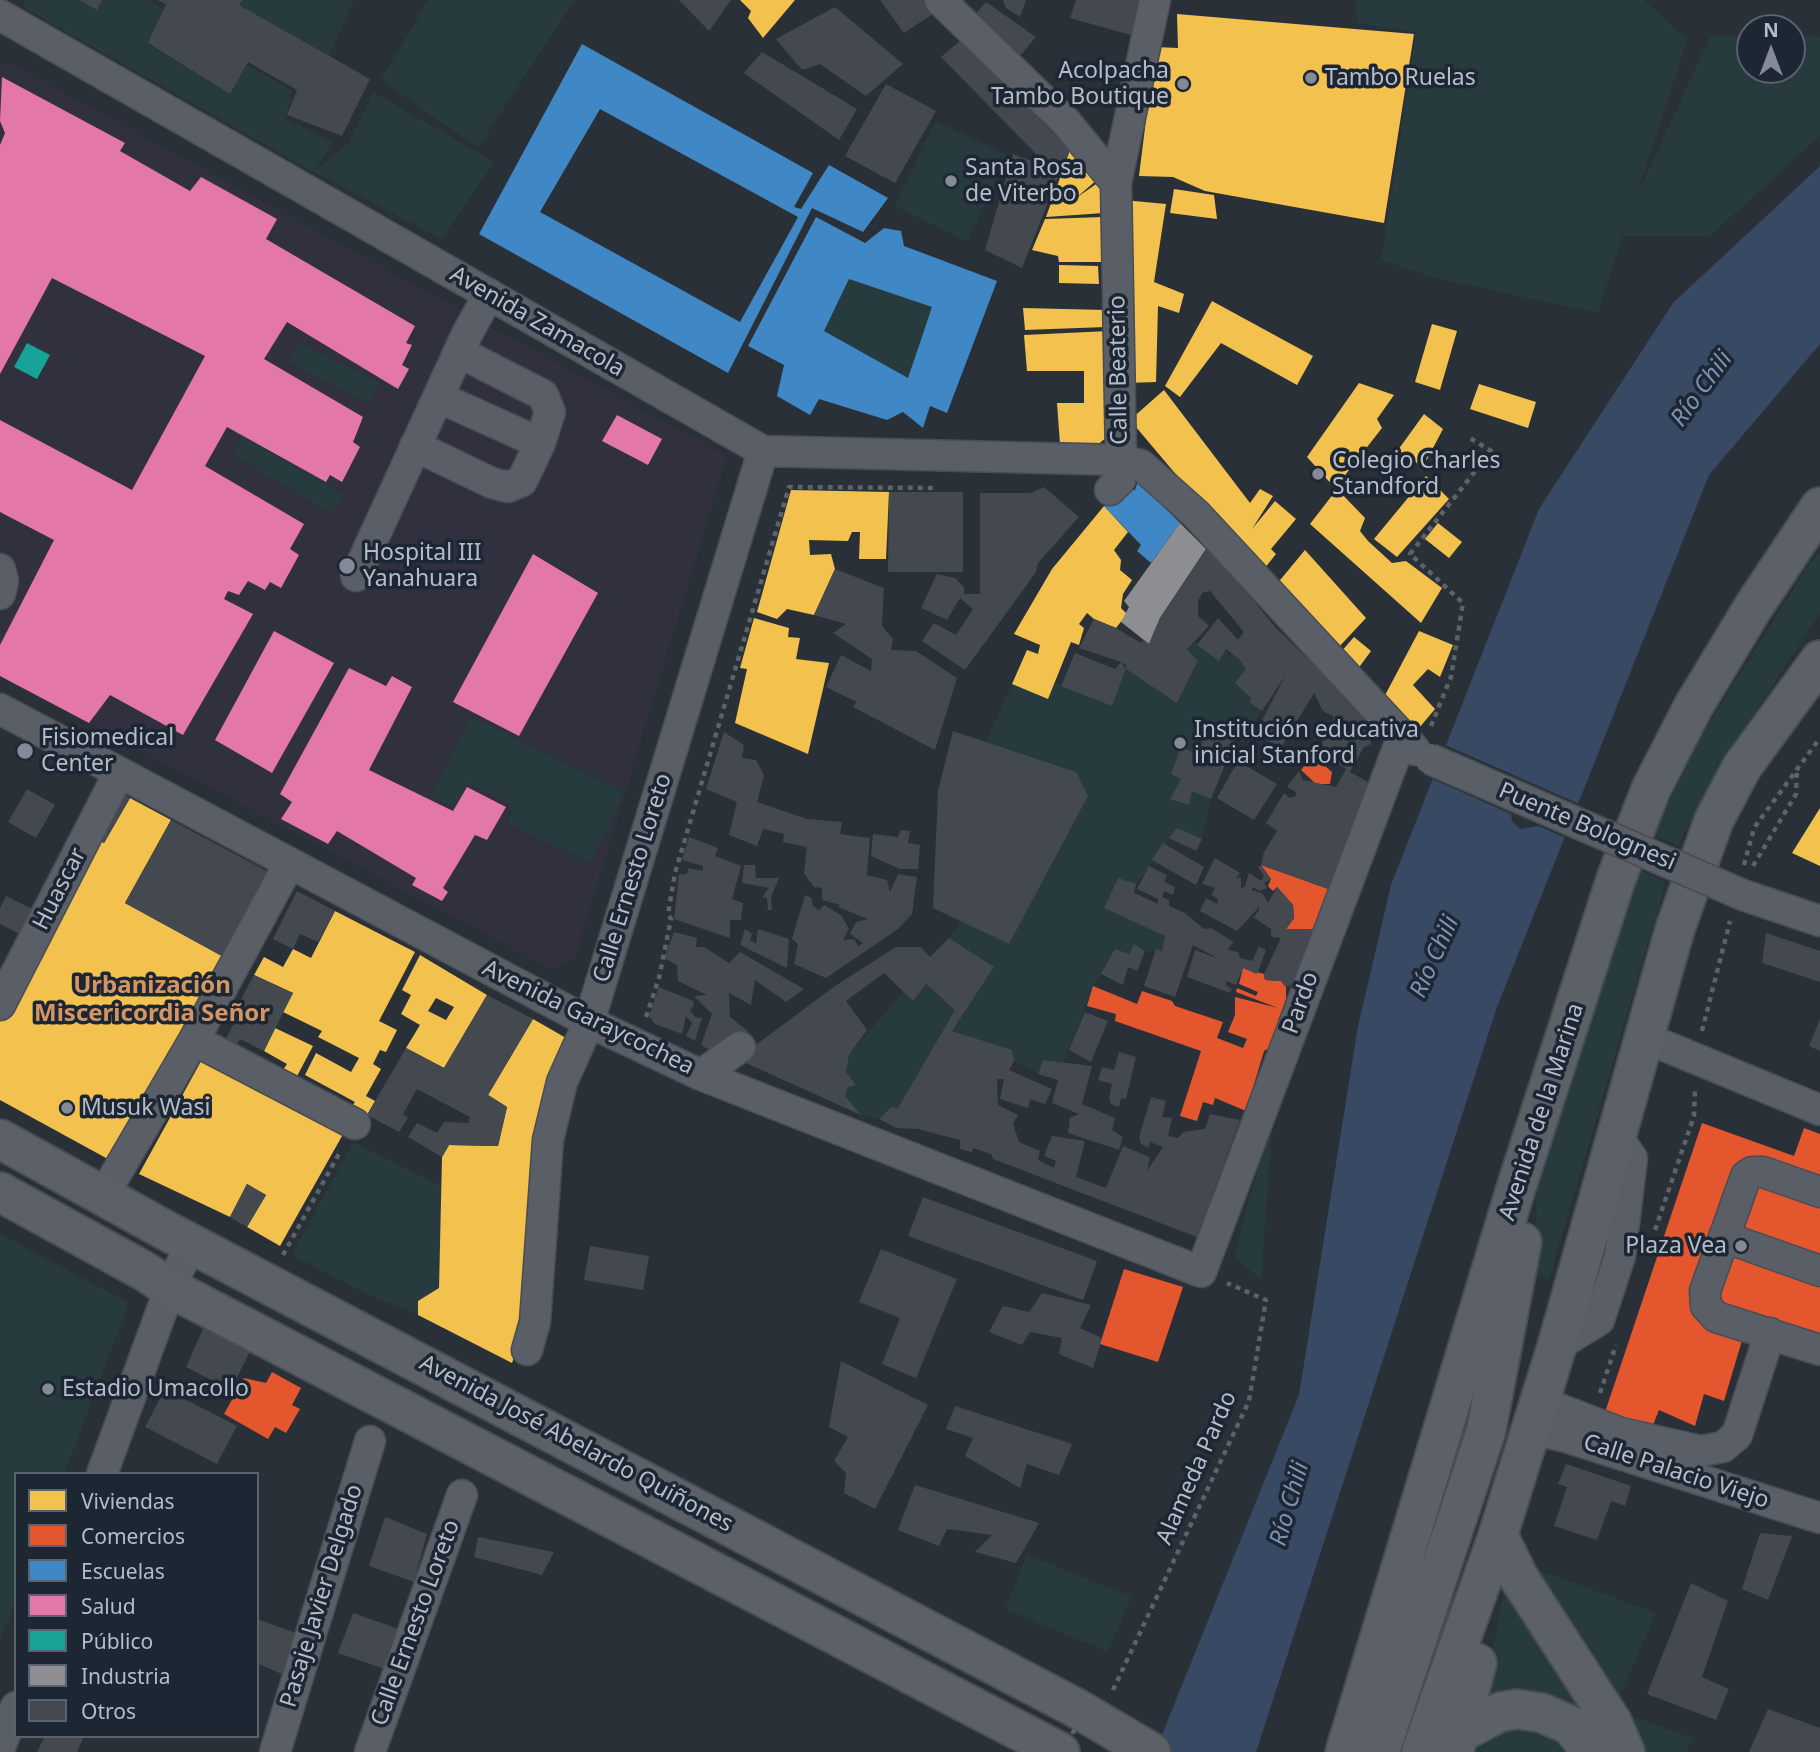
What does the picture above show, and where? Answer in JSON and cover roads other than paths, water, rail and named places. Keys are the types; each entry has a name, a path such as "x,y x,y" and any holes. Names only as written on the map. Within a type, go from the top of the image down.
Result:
{"main road":[{"name":"Avenida de la Marina","path":"1358,1748 1516,1188 1616,879 1651,789 1693,707 1754,606 1820,507"},
{"path":"1435,1747 1557,1346 1675,929 1714,820 1742,767 1820,660"},
{"name":"Avenida José Abelardo Quiñones","path":"0,1139 191,1244 1091,1698 1151,1752"},
{"path":"1358,1748 1461,1506 1486,1430 1525,1228 1516,1188"},
{"name":"Avenida José Abelardo Quiñones","path":"0,1192 170,1288 1061,1752"},
{"path":"1494,1548 1519,1578 1578,1667 1612,1722 1625,1752"},
{"path":"1435,1747 1485,1717 1517,1709 1542,1713 1581,1739"}],"street":[{"path":"940,0 1066,122 1116,183"},
{"name":"Calle Beaterio","path":"1155,0 1116,183 1121,460 1141,465 1196,514 1417,749"},
{"name":"Avenida Zamacola","path":"0,15 763,451 1121,460"},
{"path":"356,576 458,352 489,294"},
{"path":"415,446 492,483 508,487 522,481 540,443 550,412 542,395 458,352"},
{"path":"438,397 540,443"},
{"name":"Calle Ernesto Loreto","path":"527,1350 535,1322 548,1140 562,1082 589,1022 763,451"},
{"path":"1110,490 1119,480 1121,460"},
{"path":"0,569 3,581 0,594"},
{"name":"Avenida Garaycochea","path":"0,709 589,1022 701,1075 1200,1272"},
{"name":"Puente Bolognesi","path":"1417,749 1748,885 1820,922"},
{"name":"Pardo","path":"1200,1272 1417,749"},
{"name":"Huascar","path":"0,1004 119,774"},
{"path":"103,1196 194,1040 289,864"},
{"path":"1643,1037 1820,1110"},
{"path":"194,1040 355,1124"},
{"path":"701,1075 740,1047"},
{"path":"1820,1192 1763,1172 1752,1172 1746,1176 1705,1291 1706,1306 1716,1317 1820,1350"},
{"path":"1724,1237 1820,1271"},
{"path":"103,1472 170,1288 191,1244"},
{"path":"1535,1415 1701,1451 1723,1447 1737,1435 1770,1334"},
{"name":"Calle Palacio Viejo","path":"1535,1415 1566,1437 1820,1518"},
{"name":"Pasaje Javier Delgado","path":"275,1752 370,1441"},
{"name":"Calle Ernesto Loreto","path":"370,1752 462,1495"},
{"path":"0,1747 14,1712"}],"water":[{"name":"Río Chili","path":"1820,166 1820,344 1709,475 1497,1007 1256,1752 1155,1752 1299,1395 1358,1026 1391,885 1539,509 1673,303"}],"place":[{"name":"Tambo Ruelas","path":"1311,78"},
{"name":"Acolpacha Tambo Boutique","path":"1183,84"},
{"name":"Santa Rosa de Viterbo","path":"951,181"},
{"name":"Colegio Charles Standford","path":"1318,474"},
{"name":"Hospital III Yanahuara","path":"347,566"},
{"name":"Institución educativa inicial Stanford","path":"1180,743"},
{"name":"Fisiomedical Center","path":"25,751"},
{"name":"Musuk Wasi","path":"67,1108"},
{"name":"Plaza Vea","path":"1741,1246"},
{"name":"Estadio Umacollo","path":"48,1389"}],"district":[{"name":"Urbanización Miscericordia Señor","path":"152,1000"}]}
